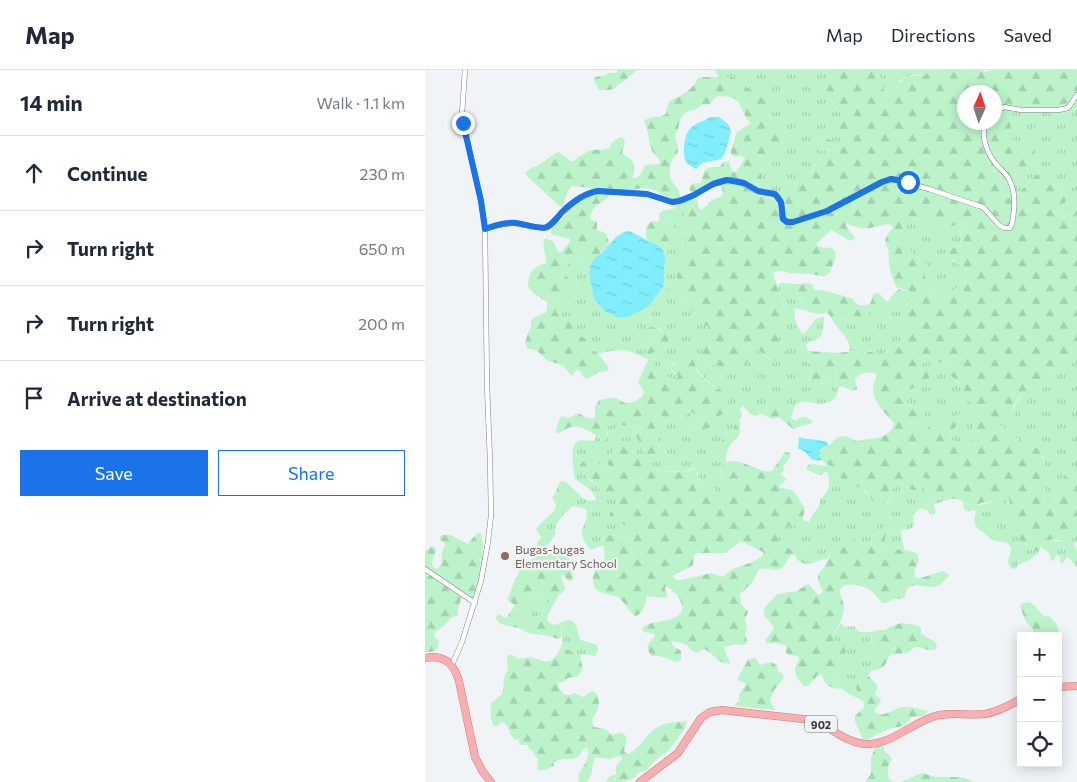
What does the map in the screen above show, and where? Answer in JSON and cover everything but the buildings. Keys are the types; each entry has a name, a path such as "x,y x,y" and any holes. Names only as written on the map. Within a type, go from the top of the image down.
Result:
{"highway":[{"path":"425,658 437,657 446,661 456,671 475,757 491,782"},
{"path":"1062,687 1077,686"},
{"name":"902","path":"640,782 678,753 701,718 705,714 714,711 734,711 811,720 849,740 870,744 888,739 938,715 987,714 1017,701"}],"street":[{"path":"452,666 475,603 491,520 485,229 481,201 465,135 462,114 465,70"},
{"path":"1002,108 1058,110 1067,108 1077,95"},
{"path":"485,229 496,225 514,223 540,228 546,227 572,204 592,192 647,194 672,202 694,195 713,184 725,180 741,182 756,191 775,194 781,202 783,219 787,222 793,222 827,211 891,179 908,182 983,207 999,225 1010,228 1013,223 1014,192 1010,180 986,149 984,130"},
{"path":"425,569 475,603"}],"green space":[{"path":"618,70 637,70 615,88 599,90 594,80 595,77 616,73"},
{"path":"715,70 838,70 835,72 825,93 836,109 843,113 844,116 840,120 837,138 848,138 850,142 848,146 818,143 822,151 832,149 836,151 832,155 821,157 810,172 805,173 796,184 793,193 773,198 759,195 763,181 760,171 783,142 791,140 790,136 780,130 768,114 772,104 764,102 757,91 749,89 735,78 719,78"},
{"path":"838,70 877,70 879,77 887,81 883,89 885,93 889,92 891,87 908,76 925,75 929,70 981,70 985,72 993,70 1077,70 1077,91 1066,104 1056,107 1025,110 1017,106 1002,105 1002,85 957,85 957,130 1002,130 1002,119 1007,120 1011,124 1010,134 1012,138 1021,144 1030,146 1034,151 1036,162 1025,174 1005,175 1000,182 1002,194 1011,199 1016,197 1028,182 1041,171 1047,173 1054,186 1067,193 1067,200 1056,209 1055,215 1062,218 1077,210 1077,361 1061,364 1056,368 1037,396 1028,393 1019,398 1014,404 1015,415 1006,419 993,419 993,423 1004,427 1014,433 1016,438 1040,450 1048,471 1043,501 1046,505 1050,506 1059,494 1060,481 1067,476 1072,478 1077,476 1077,533 1076,536 1066,542 1048,540 1042,544 1039,551 1034,551 1023,544 1014,527 1009,523 1009,498 1004,499 1002,515 997,513 998,506 993,501 981,503 974,507 957,499 944,501 936,492 926,491 925,477 921,479 921,490 913,490 896,482 890,500 883,504 877,504 866,491 841,478 837,467 826,464 819,456 819,452 836,438 846,436 857,441 877,438 888,434 893,427 894,423 875,399 873,388 877,374 868,372 860,375 855,379 857,389 852,391 842,386 836,388 834,384 838,369 833,373 825,388 821,382 811,385 809,361 801,358 800,355 808,351 838,353 862,350 883,355 891,348 898,347 901,341 907,338 902,324 908,323 911,319 903,312 910,298 910,291 896,287 892,275 889,251 885,243 886,237 893,227 889,224 863,228 846,223 846,226 855,238 850,241 832,230 828,233 816,244 819,247 832,248 835,251 836,258 829,273 825,276 783,271 773,273 786,311 786,315 777,324 779,340 787,352 782,361 773,361 754,347 750,352 748,362 739,368 731,369 710,364 706,360 702,349 706,344 704,334 709,327 698,321 698,315 679,296 667,293 670,285 677,279 676,265 682,255 686,223 682,202 694,199 698,201 698,206 701,210 723,193 721,186 715,185 694,194 690,191 690,186 695,183 701,183 706,170 720,167 723,162 729,161 732,171 736,172 745,158 742,156 735,157 731,154 731,150 737,132 751,123 746,118 738,101 731,97 719,96 710,104 702,105 695,110 685,113 680,120 675,134 678,152 670,166 670,177 678,189 680,199 668,198 655,190 646,188 619,192 607,188 608,198 593,209 591,220 597,222 597,230 606,233 610,245 591,263 583,257 568,263 566,266 567,277 576,283 578,287 576,294 559,303 556,312 562,319 571,323 580,336 586,339 590,348 598,354 609,368 607,371 598,372 588,379 584,378 577,369 572,376 562,366 549,361 535,350 528,349 525,343 531,327 531,321 533,318 546,312 547,308 547,302 533,293 528,285 529,277 533,271 538,266 546,263 545,238 554,242 560,253 569,243 570,239 551,234 552,225 562,220 576,202 595,193 591,188 572,186 562,207 528,177 525,173 527,171 559,152 571,161 574,161 590,151 609,148 614,141 622,137 625,141 622,153 633,163 635,169 632,178 636,178 641,174 645,165 658,164 660,162 651,148 644,121 666,114 669,102 688,90 698,78 731,77 749,89 759,92 767,104 772,104 776,107 775,110 768,114 777,122 780,130 790,136 791,140 783,142 775,152 774,159 764,165 760,171 763,181 759,195 769,199 779,198 786,191 793,193 803,174 811,172 821,157 832,155 835,151 832,149 822,151 819,148 818,138 826,138 844,146 850,142 848,138 837,138 833,133 834,127 844,116 843,113 836,109 825,93 831,78","holes":["904,218 916,218 942,229 956,225 961,229 962,247 956,248 946,245 946,253 968,272 967,282 955,289 941,292 933,289 925,280 925,271 928,264 912,254 908,237 902,227","934,361 943,363 950,368 951,375 963,387 967,400 984,407 974,423 971,439 967,447 961,449 950,436 961,420 960,414 945,421 934,415 926,430 910,423 914,418 923,417 925,414 899,398 906,391 925,382 929,378 931,373 926,369 919,368 917,364"]},
{"path":"877,70 929,70 925,75 906,77 889,92 885,93 882,89 886,85 879,77"},
{"path":"1077,91 1077,210 1061,218 1055,215 1056,209 1067,200 1067,194 1054,186 1047,173 1041,171 1011,199 1002,194 1000,182 1005,175 1025,174 1036,162 1011,138 1009,131 1002,128 1002,105 1018,107 1025,110 1073,97"},
{"path":"682,202 686,229 683,238 682,255 676,265 677,279 670,285 670,295 679,296 703,323 709,327 706,344 710,364 721,366 748,360 749,353 754,347 776,362 787,352 779,340 777,324 786,315 786,311 778,285 782,283 793,284 807,311 795,308 796,322 803,334 814,321 824,317 822,334 817,339 808,342 806,346 808,351 803,352 811,366 809,380 821,382 824,386 828,385 831,375 838,369 835,379 836,388 839,388 834,399 828,403 799,402 793,411 782,408 761,407 759,410 761,414 755,416 743,406 740,410 742,415 740,420 738,419 732,431 720,442 720,449 724,460 726,458 726,463 721,469 722,477 725,481 736,478 741,483 725,493 718,493 712,485 699,480 696,469 693,468 683,472 652,470 647,468 637,454 620,445 612,457 611,472 607,473 603,470 596,459 588,479 597,485 602,492 618,497 617,508 610,513 613,516 618,520 636,523 636,526 628,531 624,538 614,535 603,539 600,546 591,550 582,537 587,515 586,509 574,506 558,522 555,529 541,537 536,529 555,510 556,505 560,507 569,497 577,492 585,499 590,501 596,500 591,491 575,479 573,449 577,442 583,440 594,441 597,435 601,440 608,435 606,426 628,426 634,428 644,449 646,459 650,462 668,459 669,456 657,443 660,430 667,420 679,420 690,411 697,417 691,425 697,429 710,429 718,417 725,413 723,391 704,378 690,358 684,362 674,363 671,368 678,377 674,379 653,370 652,360 630,351 616,350 598,354 590,348 586,339 579,336 572,326 562,319 555,310 559,303 575,293 578,287 576,283 567,277 566,266 583,257 591,263 589,273 594,299 604,311 664,280 666,260 663,252 671,249 674,231 670,221 659,221 660,213 673,209","holes":["658,328 670,340 664,350 654,351 648,346 650,343 648,340"]},
{"path":"904,218 916,218 942,229 956,225 961,229 962,247 956,248 946,245 953,261 968,273 967,282 960,287 946,292 937,291 931,287 925,280 925,271 912,254 902,227"},
{"path":"670,221 674,228 671,250 663,252 659,246 647,240 647,225 651,222"},
{"path":"793,284 812,284 816,290 853,299 860,305 870,304 873,294 879,293 886,301 889,300 884,308 874,306 872,308 867,322 847,325 845,319 835,318 833,321 828,313 817,314 807,311 795,292"},
{"path":"899,289 910,291 910,298 905,307 911,319 905,330 907,338 899,343 898,347 886,351 883,355 870,351 849,351 847,339 833,321 835,318 856,324 869,317 869,312 874,306 886,306 891,296"},
{"path":"652,327 669,334 669,339 667,346 662,352 654,352 649,355 645,349 650,343 640,333 642,329"},
{"path":"690,358 694,361 697,371 702,377 727,395 729,411 718,417 715,426 707,429 692,428 691,425 697,417 690,411 678,420 667,420 660,430 657,443 663,452 669,456 669,459 649,462 646,459 644,449 634,433 634,428 628,426 606,426 608,441 601,440 592,432 575,426 556,433 561,416 569,418 578,413 587,418 592,419 595,417 595,407 599,400 614,398 628,403 642,397 644,392 638,382 648,360 653,360 654,370 674,379 678,377 671,368 677,363"},
{"path":"934,361 948,366 953,377 963,387 965,397 974,404 984,407 974,423 971,439 967,447 961,449 950,436 961,420 951,417 926,430 919,428 910,423 914,418 911,404 899,399 902,393 911,389 926,369 919,368 916,364"},
{"path":"1077,361 1077,476 1060,481 1059,494 1050,506 1046,505 1043,501 1048,471 1042,454 1016,438 1014,433 993,423 993,419 1006,419 1015,415 1015,403 1023,395 1028,392 1034,394 1041,391 1049,376 1058,366"},
{"path":"761,407 789,409 793,411 792,419 796,420 806,417 812,423 793,429 779,417 774,419 761,414 759,410"},
{"path":"738,419 741,423 739,434 731,444 724,460 721,459 718,445 732,431"},
{"path":"620,445 640,456 647,468 679,472 695,469 699,480 711,483 719,493 730,491 741,483 740,480 735,478 725,481 722,469 728,462 740,462 760,470 772,471 785,452 790,453 790,457 781,473 786,479 779,487 795,493 805,508 803,520 799,524 787,527 778,538 778,543 792,549 800,547 808,550 810,555 806,558 805,564 797,560 796,556 792,554 781,569 759,569 752,583 740,595 741,604 748,612 745,619 747,641 743,645 737,644 724,647 730,663 723,663 704,649 697,653 684,644 672,641 672,645 681,651 681,660 676,662 660,656 652,656 648,651 648,646 655,634 644,632 642,628 676,617 680,614 682,608 678,596 666,586 665,589 668,596 665,598 647,596 645,605 639,615 636,616 620,599 598,591 594,586 594,573 598,567 605,564 604,546 600,546 605,538 610,535 624,538 628,531 636,526 636,523 631,522 624,525 619,520 610,516 612,510 617,508 618,497 602,492 597,485 580,471 580,465 588,457 593,456 607,473 611,472 606,460","holes":["741,541 764,554 757,559 733,569 723,577 712,573 680,580 675,579 673,576 693,565 696,553 726,553"]},
{"path":"808,465 837,467 839,473 862,489 872,500 888,503 892,488 896,482 908,488 920,484 921,479 925,477 926,491 936,492 944,501 934,504 936,512 934,515 920,508 913,516 914,526 910,529 901,530 905,550 886,549 885,537 890,532 885,526 860,551 856,550 856,543 831,551 827,559 805,564 806,558 801,547 787,547 778,543 778,538 787,527 799,524 803,520 809,522 828,489 828,473 825,472 821,475 806,469"},
{"path":"561,481 566,482 577,492 569,497 560,507 556,505 552,497"},
{"path":"1009,498 1009,523 1014,527 1020,540 1026,547 1039,551 1038,554 1024,563 1018,564 1017,568 1012,569 1008,562 1011,552 1009,544 992,540 979,529 975,525 976,511 972,510 969,512 964,509 963,502 981,505 993,501 996,502 998,508 1003,512 1004,499"},
{"path":"890,525 892,528 885,537 885,547 886,549 907,550 916,554 918,562 915,577 918,578 944,571 949,575 944,581 933,587 911,586 906,591 904,598 884,603 865,587 847,585 841,588 840,592 844,611 832,637 834,641 843,643 846,652 844,665 835,678 842,689 829,686 821,674 808,686 804,686 795,673 800,658 788,655 785,651 787,649 785,645 766,643 766,639 774,627 764,615 766,606 777,594 797,591 808,584 819,595 823,592 818,575 825,566 831,551 842,547 850,538 854,538 856,550 860,551 885,526"},
{"path":"555,529 555,534 545,550 547,553 566,549 573,579 570,582 563,575 561,576 565,590 558,596 548,615 547,620 555,625 567,620 561,629 561,637 558,639 528,633 513,627 519,622 535,618 540,614 549,601 548,594 521,608 512,610 515,605 507,600 518,576 519,567 522,563 533,558 539,540 545,534"},
{"path":"477,533 481,533 482,553 485,563 473,600 465,597 461,599 458,615 451,618 434,633 434,636 439,641 437,649 425,652 425,551 433,546 436,548 432,561 433,567 436,569 441,565 441,554 445,545 440,540 442,535 450,535 468,544"},
{"path":"1077,533 1075,548 1077,549 1077,567 1068,557 1061,564 1058,555 1054,561 1051,560 1048,552 1041,548 1042,543 1050,540 1063,541 1076,536"},
{"path":"548,594 550,598 547,606 532,619 519,622 513,627 501,624 496,619 498,614 506,618 512,610 521,608"},
{"path":"1028,602 1033,604 1045,617 1048,616 1055,622 1060,632 1034,632 1026,622 1020,606 1022,603"},
{"path":"567,620 574,622 581,640 597,645 598,650 595,656 580,655 562,645 562,630"},
{"path":"841,623 845,627 854,626 859,632 872,632 870,638 880,658 879,662 865,671 856,686 857,692 866,699 864,706 863,701 839,687 836,682 840,642 834,641 832,637"},
{"path":"901,623 916,625 921,628 921,634 937,644 936,649 930,650 916,647 906,653 890,655 884,666 871,671 868,676 877,684 875,694 881,700 875,712 885,714 906,707 928,711 923,716 911,717 908,722 900,727 886,730 867,741 863,740 855,721 855,716 864,707 866,699 857,692 856,686 865,671 879,662 880,658 870,637 872,632 885,630"},
{"path":"562,645 580,655 583,669 578,676 568,678 564,682 559,683 558,687 565,695 574,693 583,697 592,691 596,693 599,705 592,722 594,727 605,729 612,735 624,734 627,738 624,751 627,754 632,752 652,731 660,726 687,721 685,728 669,750 634,778 625,782 606,782 609,777 616,774 616,766 622,759 621,756 609,759 595,757 592,773 587,782 578,782 578,774 586,762 588,748 584,748 579,756 573,759 562,759 553,762 554,766 538,770 538,759 528,745 519,745 519,739 515,740 507,726 502,722 494,726 491,715 491,703 502,694 504,678 508,669 507,657 510,654 519,659 531,657 546,662 552,660 557,655"},
{"path":"754,658 758,661 759,665 772,662 777,666 779,672 783,674 784,678 774,690 770,701 775,710 734,706 739,701 739,694 746,685 738,680 739,676 748,660"},
{"path":"876,746 884,746 884,751 892,759 888,772 890,780 894,782 865,782 871,774 871,757"},
{"path":"922,773 936,777 960,777 972,782 901,782"}],"water":[{"path":"710,117 719,117 728,124 731,131 728,144 721,159 702,163 696,169 688,164 685,159 686,137 693,126"},
{"path":"630,231 662,248 666,260 663,287 649,306 628,317 617,317 604,311 594,299 589,273 591,263 597,256 616,237"},
{"path":"799,437 827,442 828,446 822,448 819,452 822,460 811,459 805,452 798,449"}],"place":[{"name":"Bugas-bugas Elementary School","path":"505,556"}],"route":[{"path":"463,123 481,201 485,229 496,225 514,223 540,228 546,227 578,199 592,192 647,194 672,202 694,195 713,184 725,180 741,182 756,191 775,194 781,202 783,219 787,222 793,222 827,211 882,182 891,179 908,182"}]}
